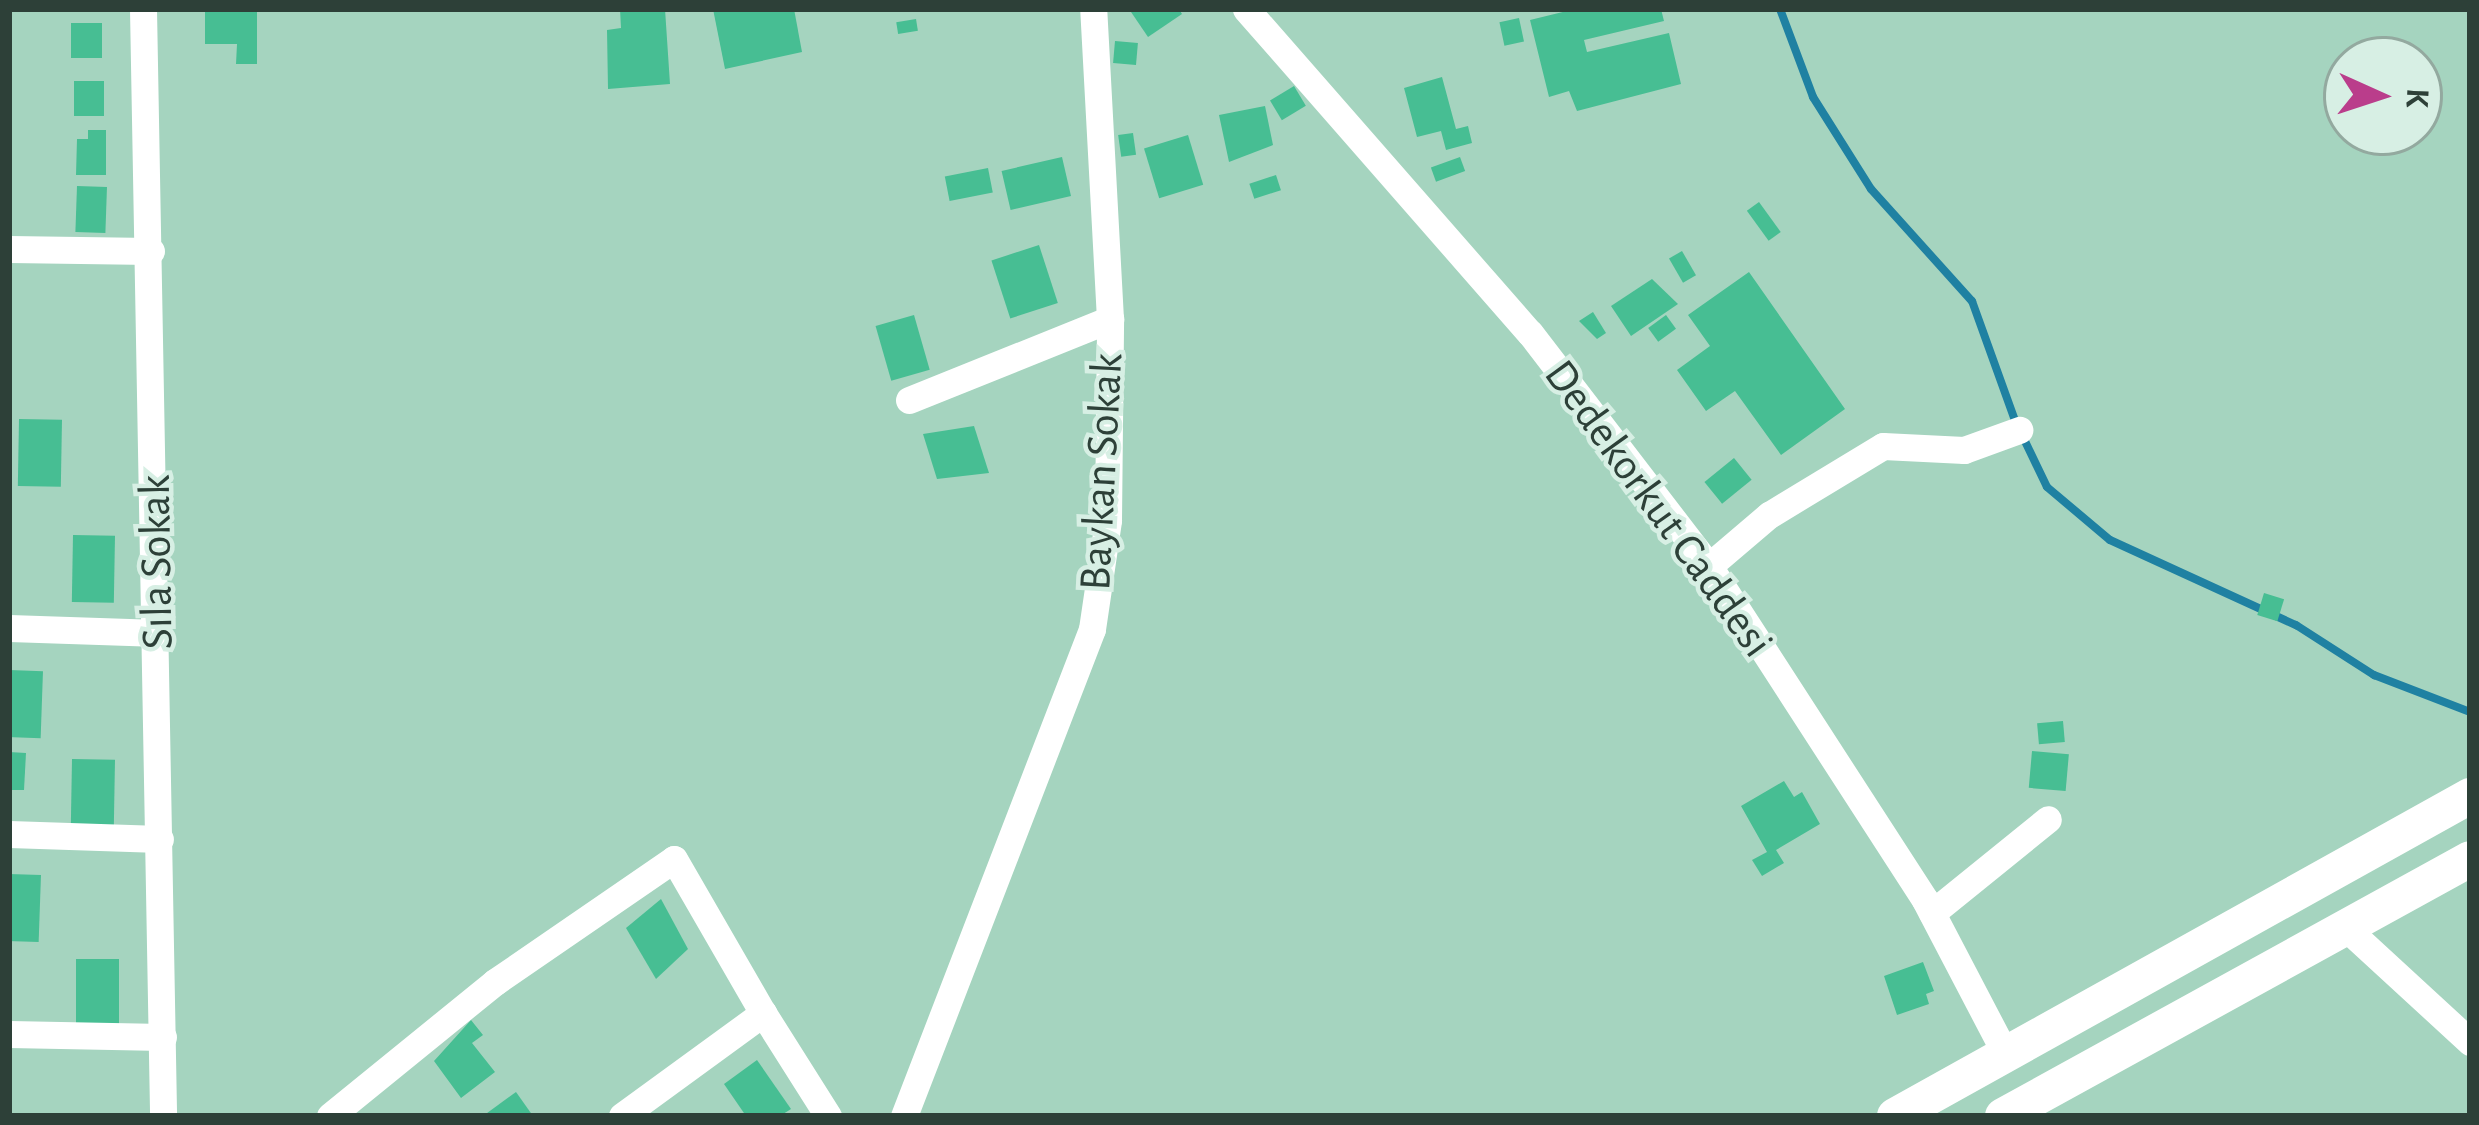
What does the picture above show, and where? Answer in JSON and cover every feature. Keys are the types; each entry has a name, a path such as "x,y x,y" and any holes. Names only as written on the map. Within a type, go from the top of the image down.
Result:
{"main road":[{"path":"1895,1116 2470,796"},
{"path":"2022,1111 2470,859"}],"street":[{"name":"Sıla Sokak","path":"143,9 158,633 163,1116"},
{"name":"Baykan Sokak","path":"904,1116 1092,629 1108,520 1110,319 1093,9"},
{"name":"Dedekorkut Caddesi","path":"1246,9 1529,333 1709,566 1932,913 2006,1055"},
{"path":"9,249 151,250"},
{"path":"909,400 1110,319"},
{"path":"1709,566 1768,515 1883,446 1964,451 2019,430"},
{"path":"9,628 158,633"},
{"path":"1932,913 2048,819"},
{"path":"9,834 160,839"},
{"path":"330,1116 496,982 674,859 828,1116"},
{"path":"2345,927 2470,1042"},
{"path":"622,1116 763,1013"},
{"path":"9,1034 163,1036"}],"building":[{"path":"205,9 257,9 257,64 236,64 237,44 205,44"},
{"path":"620,9 665,9 670,84 608,89 607,30 621,28"},
{"path":"713,9 794,9 802,52 725,69"},
{"path":"1129,9 1179,9 1182,14 1148,37"},
{"path":"1575,9 1661,9 1664,21 1584,40 1587,52 1669,33 1681,84 1577,111 1569,91 1549,97 1530,20"},
{"path":"1519,18 1524,41 1504,46 1499,22"},
{"path":"916,19 918,31 898,34 896,22"},
{"path":"71,23 102,23 102,58 71,58"},
{"path":"1115,41 1138,43 1136,65 1113,63"},
{"path":"1442,77 1456,129 1468,126 1472,143 1446,150 1441,131 1417,137 1404,88"},
{"path":"74,81 104,81 104,116 74,116"},
{"path":"1294,86 1306,106 1282,120 1270,100"},
{"path":"1265,106 1273,145 1229,162 1219,115"},
{"path":"88,130 106,130 106,175 76,175 77,139 88,139"},
{"path":"1133,133 1136,155 1121,157 1118,135"},
{"path":"1188,135 1203,185 1159,198 1144,148"},
{"path":"1062,157 1071,196 1011,210 1002,171"},
{"path":"1460,157 1465,171 1436,182 1431,168"},
{"path":"988,168 993,193 950,201 945,176"},
{"path":"1276,175 1281,190 1254,199 1249,184"},
{"path":"77,186 107,187 105,233 75,232"},
{"path":"1759,202 1781,232 1769,241 1747,211"},
{"path":"1039,245 1058,303 1010,318 991,260"},
{"path":"1682,251 1696,275 1683,283 1669,258"},
{"path":"1749,272 1845,409 1781,455 1735,391 1706,411 1677,370 1710,346 1688,315"},
{"path":"1652,279 1678,304 1631,336 1611,306"},
{"path":"1593,312 1606,333 1597,339 1579,321"},
{"path":"914,315 930,370 891,381 876,326"},
{"path":"1666,315 1676,329 1658,342 1648,328"},
{"path":"19,419 62,420 61,487 18,486"},
{"path":"974,426 989,473 937,479 923,434"},
{"path":"1734,458 1752,480 1722,504 1704,482"},
{"path":"73,535 115,536 114,603 72,602"},
{"path":"2264,593 2284,599 2277,621 2257,615"},
{"path":"9,670 43,671 41,738 9,737"},
{"path":"2063,721 2065,742 2039,744 2037,723"},
{"path":"2032,751 2069,754 2066,791 2029,788"},
{"path":"9,752 26,753 24,790 9,790"},
{"path":"72,759 115,760 114,827 71,826"},
{"path":"1784,781 1794,797 1802,792 1820,824 1776,850 1784,863 1762,876 1752,860 1767,852 1741,806"},
{"path":"9,874 41,875 39,942 9,941"},
{"path":"661,899 688,949 656,979 626,928"},
{"path":"76,959 119,959 119,1026 76,1026"},
{"path":"1923,962 1934,991 1926,994 1929,1004 1897,1015 1884,976"},
{"path":"471,1020 483,1035 472,1043 495,1072 461,1098 434,1061"},
{"path":"757,1060 791,1109 780,1116 746,1116 724,1084"},
{"path":"516,1092 533,1116 483,1116"}],"waterway":[{"path":"1780,9 1813,97 1871,189 1972,301 2016,423"},
{"path":"2023,437 2047,487 2110,540 2296,625 2374,675 2470,712"}]}
